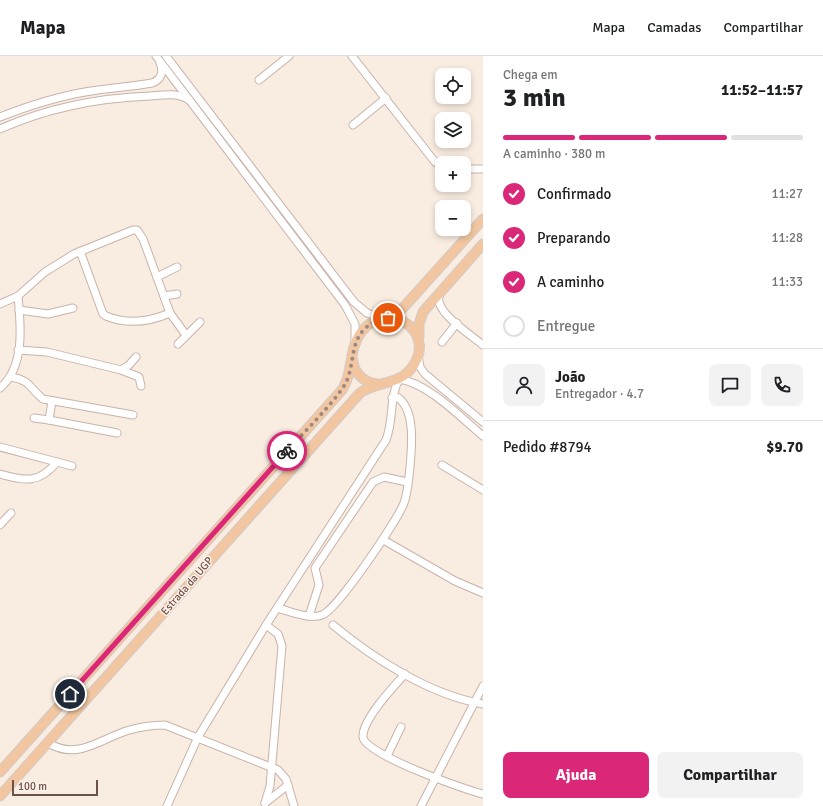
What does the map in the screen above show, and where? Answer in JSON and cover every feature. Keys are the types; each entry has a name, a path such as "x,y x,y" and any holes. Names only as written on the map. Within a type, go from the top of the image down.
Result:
{"main road":[{"path":"0,772 342,390 349,376 355,344 366,327 403,308 483,218"},
{"path":"399,379 410,370 418,356 420,345 419,324 423,312 483,244"},
{"path":"382,318 398,319 406,322 414,330 420,345"},
{"path":"352,358 353,365 358,374 366,381 380,384"},
{"name":"Estrada da UGP","path":"0,796 356,398 367,388 399,379"}],"street":[{"path":"0,117 39,103 85,92 142,85 157,81 162,72 156,56"},
{"path":"156,56 345,304 355,324 355,344"},
{"path":"166,56 354,302 367,313 382,318"},
{"path":"259,80 289,56"},
{"path":"352,56 435,162"},
{"path":"0,129 22,120 83,103 133,96 174,94 184,97 193,104"},
{"path":"353,125 386,98"},
{"path":"39,103 36,105 35,110 42,114"},
{"path":"19,110 23,110 26,114 22,120"},
{"path":"471,169 483,169"},
{"path":"1,302 18,296 45,272 80,251 133,230 137,230 143,239 170,313 186,335"},
{"path":"80,251 103,314 132,323 153,320 170,313"},
{"path":"157,277 178,267"},
{"path":"440,292 438,302 442,311"},
{"path":"164,296 177,294"},
{"path":"0,388 11,377 15,368 18,350 18,296"},
{"path":"19,310 48,314 73,308"},
{"path":"423,312 434,309 442,311 483,344"},
{"path":"178,344 200,322"},
{"path":"442,342 457,323"},
{"path":"18,350 47,352 121,370 139,377 141,386"},
{"path":"418,356 420,366 425,374 483,422"},
{"path":"121,370 129,365 136,357"},
{"path":"11,377 27,382 36,394 43,399 133,415"},
{"path":"167,806 198,737 266,625 386,440 391,423 392,398 394,389 399,379 412,381 424,388 483,436"},
{"path":"380,384 388,389 392,398"},
{"path":"277,608 309,616 319,616 330,611 375,552 404,504 408,482 410,423 404,404 397,397 392,398"},
{"path":"49,420 52,401"},
{"path":"34,418 117,433"},
{"path":"0,447 72,466"},
{"path":"0,474 20,480 31,480 43,476 57,462"},
{"path":"442,465 483,490"},
{"path":"309,616 319,585 315,568 373,482 384,477 408,482"},
{"path":"0,525 11,512"},
{"path":"387,542 455,581 483,593"},
{"path":"263,805 270,786 282,646 278,634 266,625"},
{"path":"333,625 372,656 405,674 444,693 474,703 483,704"},
{"path":"405,674 380,701 363,737 365,742 387,756 435,780 483,794"},
{"path":"421,806 483,686"},
{"path":"48,743 66,751 78,750 127,731 153,725 165,725 272,767 282,774 288,785 294,806"},
{"path":"387,756 401,727"},
{"path":"263,805 288,785"}],"way so far":[{"path":"287,451 342,390 349,376 353,348 362,331 378,319 388,318"}],"route":[{"path":"70,694 287,451"}]}
